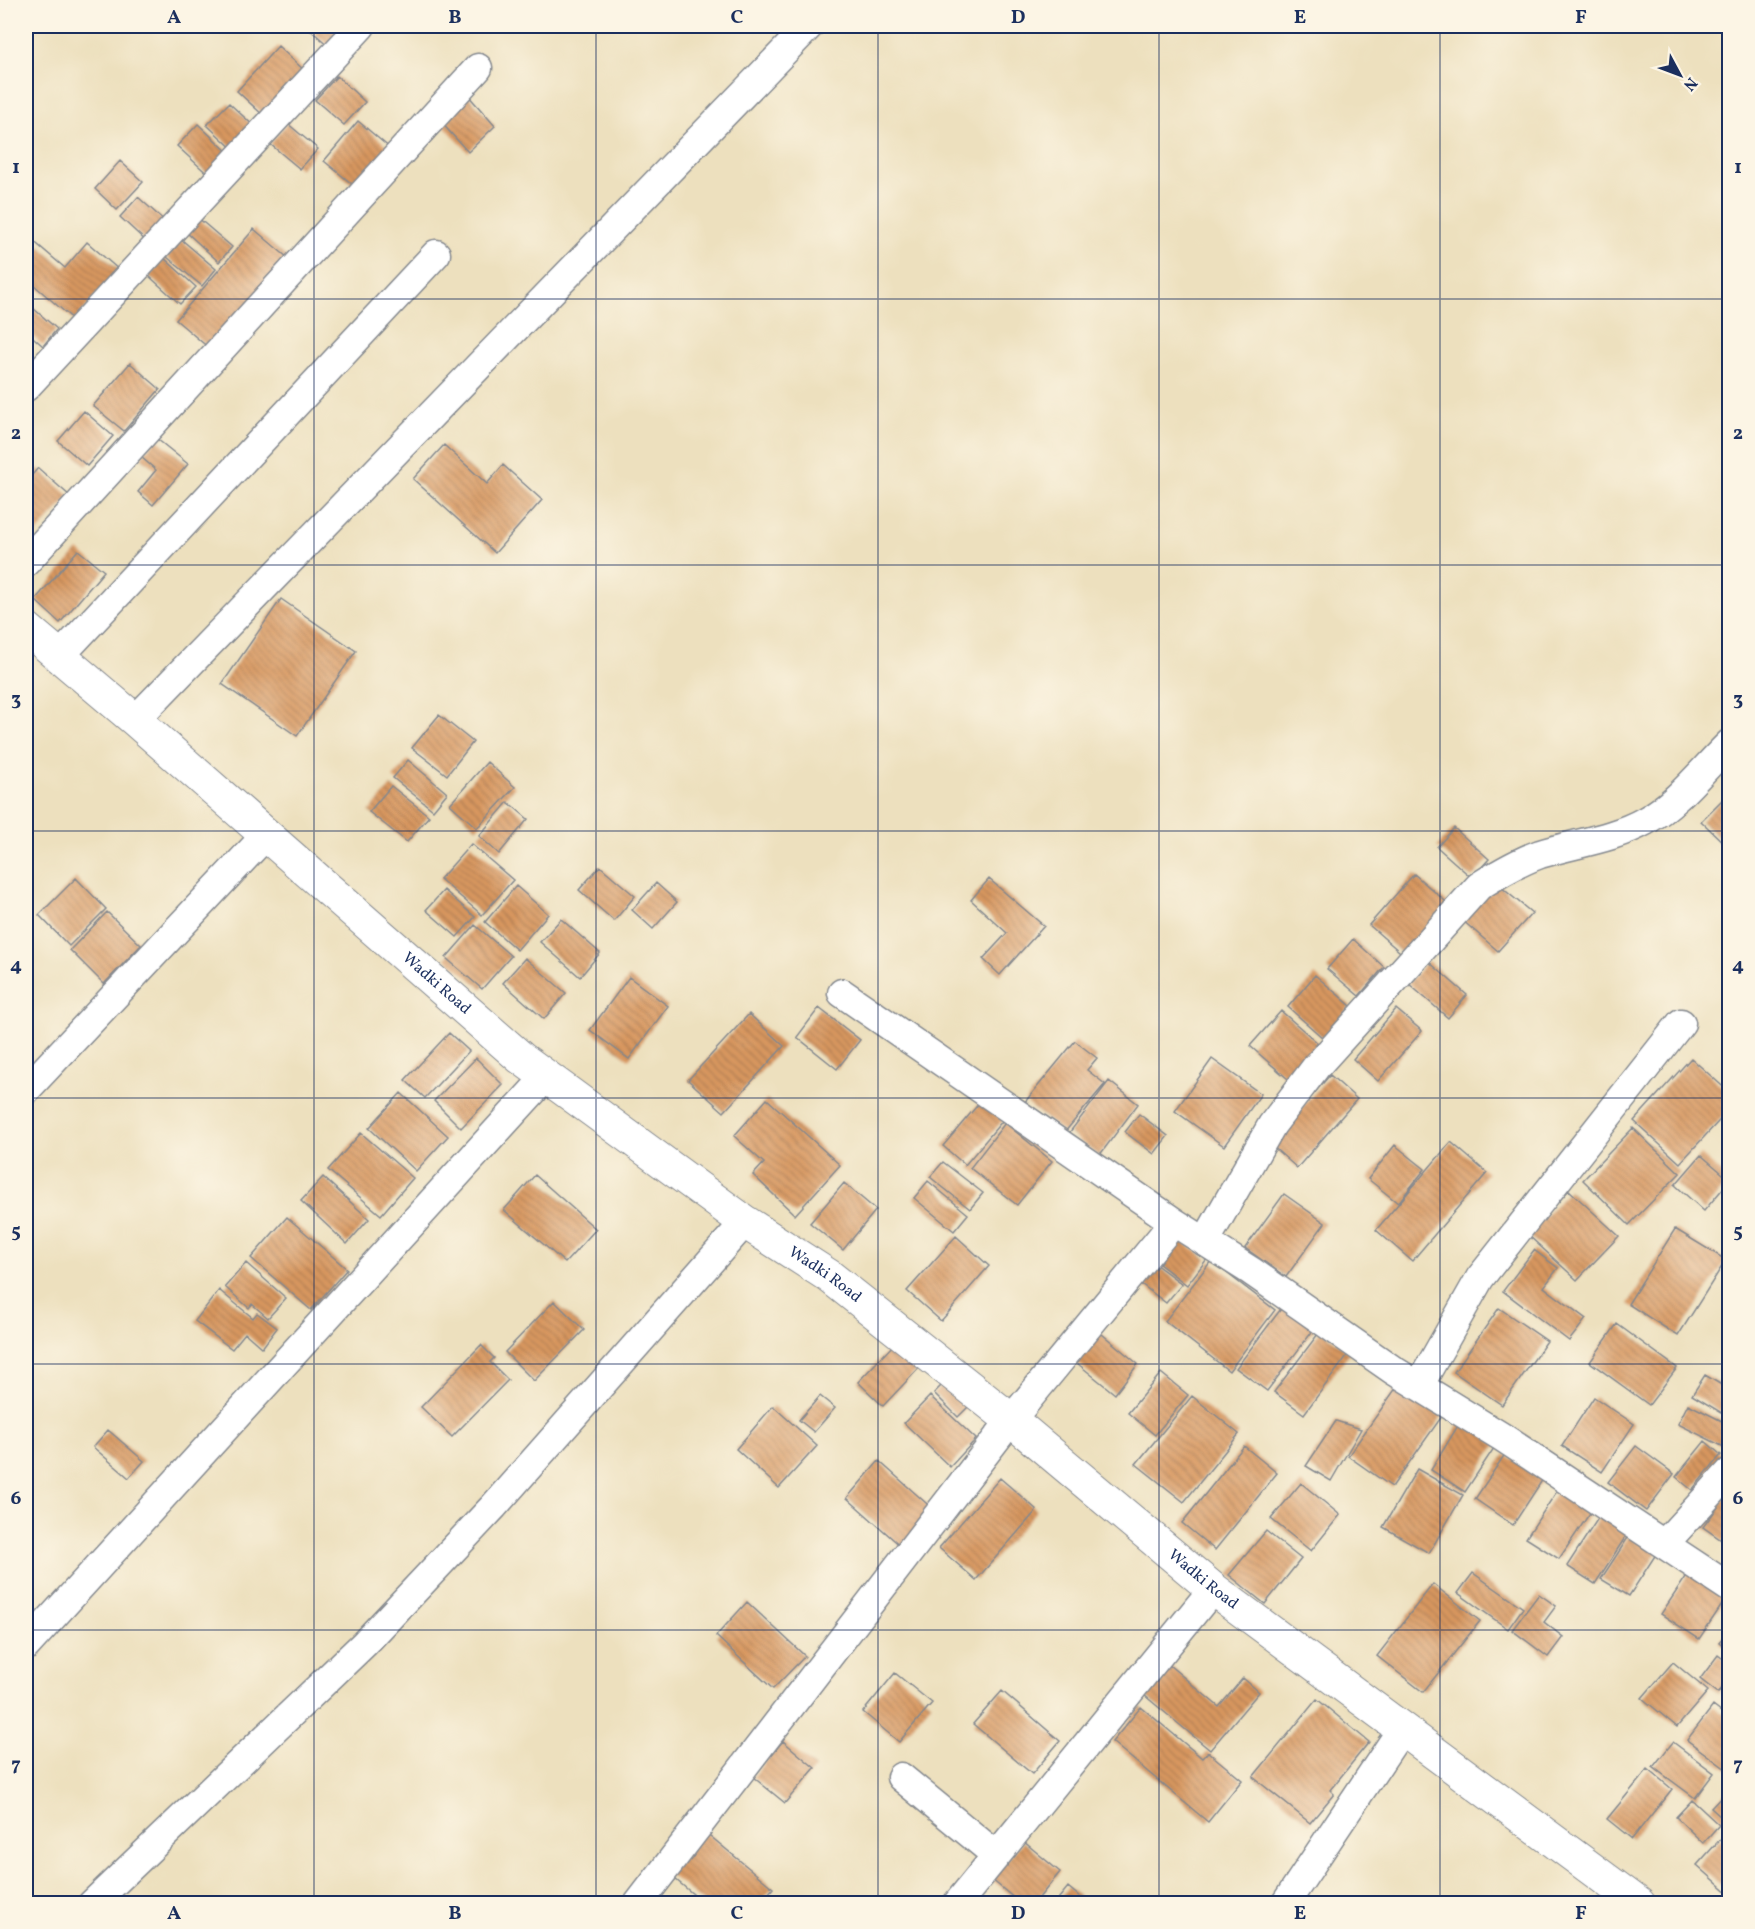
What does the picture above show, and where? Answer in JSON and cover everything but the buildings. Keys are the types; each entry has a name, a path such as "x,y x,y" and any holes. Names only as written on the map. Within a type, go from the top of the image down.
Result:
{"street":[{"path":"26,387 361,26"},
{"path":"135,720 809,26"},
{"path":"26,562 478,68"},
{"path":"59,657 436,254"},
{"name":"Wadki Road","path":"26,628 135,720 521,1058 745,1222 829,1276 1011,1420 1213,1589 1639,1904"},
{"path":"1205,1242 1272,1125 1289,1102 1316,1067 1479,886 1506,869 1539,855 1621,832 1646,821 1670,804 1730,743"},
{"path":"27,1084 266,835"},
{"path":"842,993 1393,1370 1502,1437 1730,1588"},
{"path":"1419,1386 1480,1278 1681,1023"},
{"path":"26,1646 546,1077"},
{"path":"92,1904 364,1644 494,1506 745,1222"},
{"path":"638,1904 1011,1420 1174,1222"},
{"path":"1665,1543 1730,1472"},
{"path":"957,1904 1213,1589"},
{"path":"1285,1904 1402,1729"},
{"path":"901,1778 996,1855"}]}
